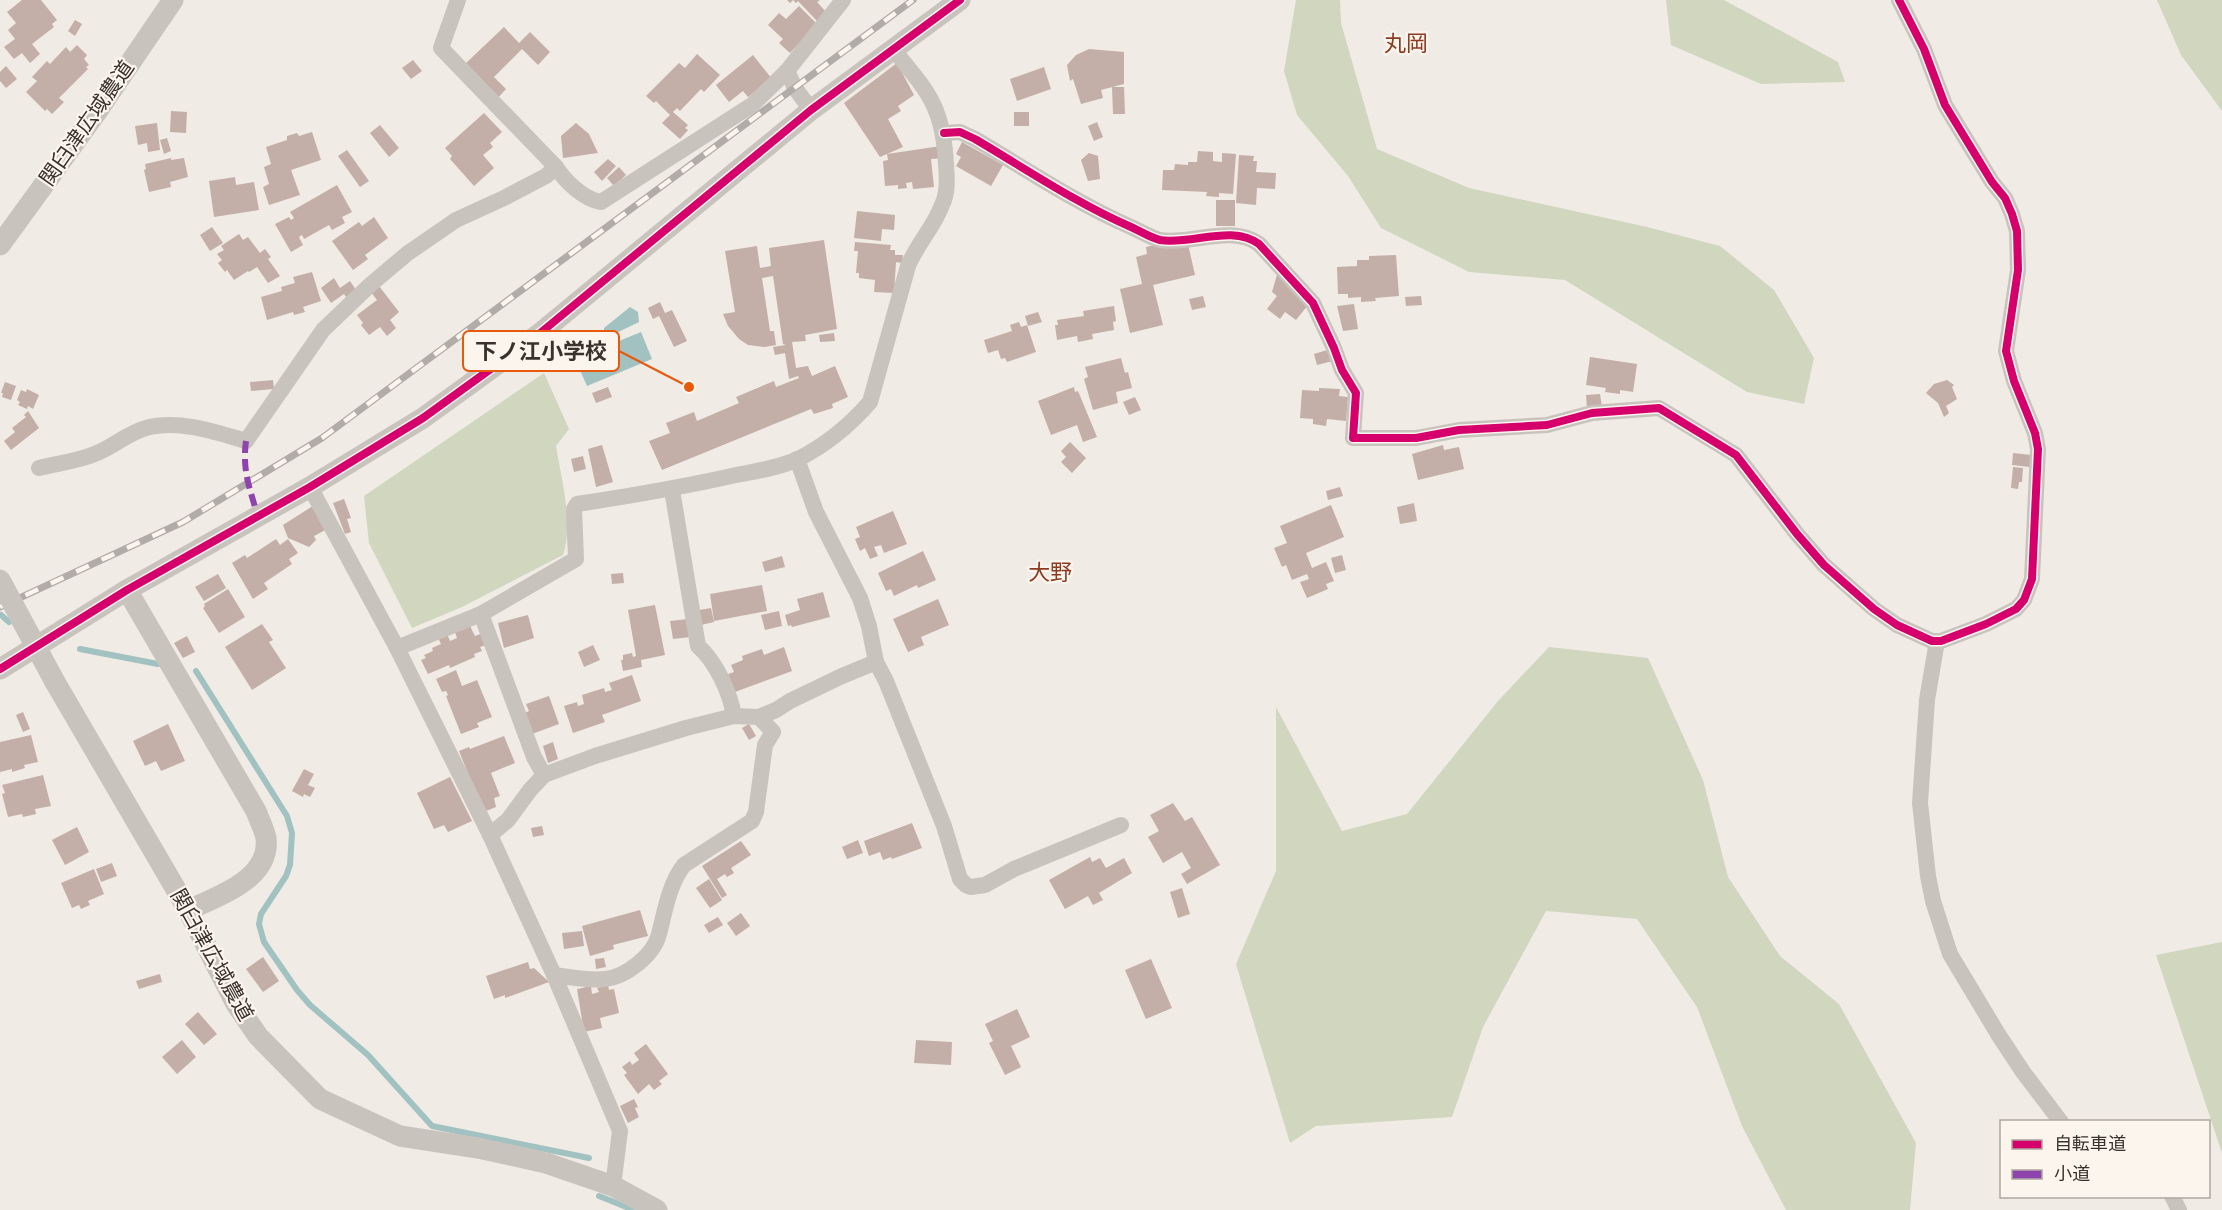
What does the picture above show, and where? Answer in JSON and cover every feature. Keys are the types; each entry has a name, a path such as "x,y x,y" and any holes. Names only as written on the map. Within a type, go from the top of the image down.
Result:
{"street":[{"name":"関臼津広域農道","path":"0,245 173,0"},
{"path":"458,0 441,48 556,167 562,177 590,198 601,202 752,105 787,71 843,0"},
{"path":"0,669 128,590 310,487 423,418 512,354 811,110 960,0"},
{"path":"944,133 960,132 975,139 1103,215 1159,240 1191,240 1236,235 1253,239 1319,312 1342,370 1356,393 1353,438 1416,438 1459,430 1547,425 1593,413 1659,408 1736,455 1824,565 1874,609 1897,625 1936,641 1986,624 2016,609 2024,600 2031,579 2038,449 2035,433 2018,391 2006,351 2018,270 2017,231 2012,214 2005,198 1992,182 1945,105 1924,49 1899,0"},
{"path":"397,648 481,614 576,559 574,509 577,504 672,490 797,459 827,441 856,418 870,402 908,266 944,200 946,171 944,133 934,103 893,49"},
{"path":"787,71 795,88 811,110"},
{"path":"39,468 95,454 147,428 164,426 192,428 246,441 323,330 370,285 408,253 456,220 546,176 556,167"},
{"path":"797,459 816,512 860,598 869,626 876,663 886,681 944,826 960,879 971,887 985,885 1014,869 1121,825"},
{"path":"310,487 397,648 489,835 554,975 620,1131 613,1186"},
{"path":"672,490 698,646 706,654 731,699 734,716"},
{"name":"関臼津広域農道","path":"0,580 55,682 188,910 236,1004 258,1036 320,1099 400,1136 478,1148 546,1163 613,1186 657,1210"},
{"path":"128,590 256,811 266,838 262,861 246,882 188,910"},
{"path":"481,614 530,747 544,775"},
{"path":"1936,641 1927,700 1920,803 1933,901 1950,954 2004,1044 2060,1120"},
{"path":"489,835 508,820 544,775 606,752 686,728 734,716 759,717 842,676 876,663"},
{"path":"554,975 593,980 608,979 638,965 653,950 659,938 667,902 684,865 752,821 756,812 765,745 773,732 759,717"}],"green space":[{"path":"1296,0 1340,0 1341,23 1377,149 1469,188 1647,227 1720,246 1774,290 1814,358 1804,404 1747,392 1565,280 1469,272 1381,228 1348,176 1297,115 1284,71"},
{"path":"1666,0 1724,0 1838,62 1845,82 1761,84 1671,45"},
{"path":"2157,0 2222,0 2222,111 2181,55"},
{"path":"544,373 569,429 556,446 567,515 563,555 462,607 412,628 369,543 364,496"},
{"path":"1549,647 1648,658 1703,780 1728,877 1780,956 1839,1004 1916,1143 1910,1210 1786,1210 1742,1126 1697,1007 1637,919 1546,911 1483,1027 1452,1117 1316,1126 1290,1143 1236,964 1276,871 1276,707 1342,831 1407,814 1498,701"},
{"path":"2222,942 2222,1153 2156,955"}],"water":[{"path":"630,307 638,312 639,322 610,336 604,335 604,328"},
{"path":"641,332 652,359 587,386 575,359"}],"building":[{"path":"22,0 41,0 57,20 52,24 54,27 32,44 40,54 30,63 22,53 14,59 4,47 15,39 8,30 16,23 7,12"},
{"path":"793,0 820,0 817,2 827,13 818,22 798,1 796,3"},
{"path":"799,6 817,24 790,53 779,43 783,39 768,25 779,13 786,19"},
{"path":"75,20 82,24 75,36 68,31"},
{"path":"504,27 519,43 530,32 550,52 538,65 522,49 494,77 506,89 495,101 465,64"},
{"path":"77,45 87,55 84,59 89,65 86,67 88,69 59,98 64,102 52,114 47,109 45,111 26,92 37,81 32,77 47,61 50,64 66,47 70,52"},
{"path":"1089,49 1124,52 1124,84 1101,90 1103,98 1081,104 1073,79 1070,81 1067,65 1076,55"},
{"path":"697,54 720,75 704,92 701,89 680,111 677,108 673,112 688,125 685,128 688,130 680,139 662,123 670,115 656,101 654,103 646,96 679,63 685,68"},
{"path":"753,55 772,79 748,97 743,91 729,102 716,85"},
{"path":"413,60 422,71 411,79 402,68"},
{"path":"897,63 914,95 898,106 901,111 888,119 903,147 880,157 844,103"},
{"path":"6,66 17,79 6,88 0,81 0,72"},
{"path":"1044,67 1051,89 1017,101 1010,79"},
{"path":"1112,87 1124,87 1125,114 1113,114"},
{"path":"171,111 187,112 186,133 170,132"},
{"path":"1014,112 1029,112 1029,126 1014,126"},
{"path":"484,113 502,132 490,143 493,147 483,155 494,168 474,186 450,159 452,156 445,148"},
{"path":"1097,122 1103,137 1094,141 1088,126"},
{"path":"157,123 160,150 148,152 147,143 138,145 135,126"},
{"path":"576,123 589,134 598,153 563,158 561,136"},
{"path":"380,125 399,148 389,157 370,133"},
{"path":"312,132 321,160 291,170 300,195 269,205 263,187 269,184 264,167 271,164 266,147 287,140 287,136 297,133 299,136"},
{"path":"167,138 171,151 164,154 160,140"},
{"path":"962,142 1003,165 991,186 956,166 961,157 956,154"},
{"path":"941,146 942,158 931,159 934,187 913,189 912,182 906,183 907,188 898,189 898,185 885,186 883,161 888,160 887,154"},
{"path":"347,150 369,181 360,187 338,156"},
{"path":"1198,151 1213,152 1213,161 1222,162 1222,153 1236,154 1233,194 1219,193 1219,197 1206,196 1207,192 1162,190 1163,170 1174,170 1175,164 1188,165 1188,162 1197,162"},
{"path":"1089,153 1098,156 1100,179 1088,181 1081,160"},
{"path":"1239,155 1254,156 1253,161 1257,161 1256,172 1276,173 1275,189 1257,188 1256,205 1236,203"},
{"path":"171,158 171,160 184,158 188,177 170,182 171,187 149,192 144,170 146,169 145,164"},
{"path":"608,159 616,166 602,181 594,172"},
{"path":"619,167 626,175 614,186 607,178"},
{"path":"235,177 236,185 254,182 259,210 214,217 209,181"},
{"path":"337,185 352,212 342,217 345,223 332,230 329,225 304,239 302,235 299,237 303,245 291,252 275,224 289,217 291,220 294,218 290,212"},
{"path":"1216,200 1235,200 1235,226 1216,226"},
{"path":"857,211 895,215 894,230 882,229 881,241 854,238"},
{"path":"374,217 388,238 365,255 368,259 353,270 332,241 359,222 362,226"},
{"path":"212,227 223,243 210,251 200,235"},
{"path":"239,234 243,240 248,237 260,253 265,249 271,257 268,259 280,276 268,283 257,267 234,280 227,270 225,272 218,263 222,260 217,254 224,250 221,246"},
{"path":"824,240 837,329 805,335 806,341 792,342 796,368 808,366 812,376 835,366 848,397 832,404 833,408 814,414 811,409 662,470 649,441 670,433 666,423 694,412 697,421 739,403 736,397 774,381 776,387 799,378 798,376 789,379 785,353 775,355 773,347 786,345 783,344 773,276 762,278 770,331 774,331 776,345 765,347 748,345 739,339 728,326 723,314 735,312 725,251 757,246 760,268 771,266 769,248"},
{"path":"855,242 891,245 890,250 895,250 895,255 903,255 902,263 896,262 894,293 874,292 875,280 859,278 859,273 856,273 858,251 854,251"},
{"path":"1159,244 1188,244 1195,275 1153,285 1163,325 1130,333 1120,289 1142,284 1136,257 1147,254 1146,247"},
{"path":"1396,255 1399,296 1361,302 1361,297 1348,298 1348,294 1338,294 1337,267 1357,266 1357,260 1369,260 1369,256"},
{"path":"1279,268 1312,300 1296,320 1285,312 1280,319 1267,309 1277,296 1272,292"},
{"path":"312,272 321,301 303,307 305,312 294,315 293,312 267,320 261,297 282,291 281,287 295,283 293,277"},
{"path":"334,278 340,288 350,281 356,290 346,297 344,294 331,303 321,288"},
{"path":"379,286 399,312 390,320 396,328 387,336 380,327 369,335 357,315 377,300 371,292"},
{"path":"1203,296 1206,307 1192,310 1189,299"},
{"path":"1421,296 1422,305 1406,306 1405,297"},
{"path":"660,302 665,313 672,310 687,341 674,347 659,316 653,319 648,308"},
{"path":"1354,304 1358,329 1343,331 1337,306"},
{"path":"1114,306 1116,321 1113,322 1114,330 1092,334 1093,339 1078,342 1077,336 1057,340 1055,325 1058,325 1057,320 1084,316 1083,311"},
{"path":"1038,312 1042,322 1028,326 1025,316"},
{"path":"1019,322 1021,327 1027,325 1036,352 1007,362 1005,358 1001,359 998,350 988,353 984,340 1012,331 1010,325"},
{"path":"834,333 835,341 820,342 819,335"},
{"path":"1334,348 1337,360 1317,365 1314,354"},
{"path":"1590,357 1637,364 1633,392 1620,390 1620,394 1605,392 1606,388 1586,385"},
{"path":"1121,358 1132,388 1116,392 1118,403 1093,410 1084,379 1088,377 1085,367"},
{"path":"273,380 274,389 251,391 250,382"},
{"path":"1947,380 1954,385 1952,387 1957,399 1946,406 1949,413 1944,417 1938,403 1926,393 1934,384"},
{"path":"5,382 16,386 11,400 2,397"},
{"path":"608,387 612,397 596,403 592,393"},
{"path":"1074,387 1075,392 1078,391 1097,437 1083,442 1077,425 1051,435 1038,401"},
{"path":"1319,388 1340,389 1339,396 1348,397 1346,421 1327,419 1326,426 1313,424 1313,419 1300,418 1302,390 1319,391"},
{"path":"27,389 39,395 33,409 18,405 20,402 17,400 21,390 26,392"},
{"path":"1600,394 1602,407 1587,408 1586,395"},
{"path":"1135,397 1141,410 1129,415 1123,402"},
{"path":"28,411 39,428 11,450 4,441 15,432 12,428 26,417 24,415"},
{"path":"1070,442 1086,458 1072,473 1061,462 1066,457 1061,451"},
{"path":"602,445 613,482 596,487 588,449"},
{"path":"1443,445 1444,450 1459,447 1464,469 1418,480 1412,454"},
{"path":"2013,453 2031,455 2030,467 2012,465"},
{"path":"583,456 586,469 574,472 571,459"},
{"path":"2013,467 2023,468 2022,482 2019,482 2018,489 2011,488"},
{"path":"1340,487 1343,496 1328,500 1326,491"},
{"path":"344,499 351,518 347,519 351,532 345,534 333,503"},
{"path":"1414,503 1417,521 1400,524 1397,507"},
{"path":"316,504 329,528 314,536 316,540 309,547 288,538 283,525"},
{"path":"1331,505 1344,537 1306,553 1312,568 1326,562 1334,581 1326,584 1328,589 1307,598 1300,582 1309,579 1307,574 1292,580 1286,565 1282,567 1274,548 1287,543 1280,526"},
{"path":"893,511 907,544 884,553 881,545 874,547 878,556 870,559 865,548 860,551 855,539 860,537 856,527"},
{"path":"276,539 280,545 288,539 298,553 289,559 292,564 264,583 268,589 253,599 232,563 245,555 247,558"},
{"path":"923,551 936,580 918,588 917,585 894,596 891,589 886,591 878,573"},
{"path":"1342,555 1346,570 1335,573 1331,558"},
{"path":"782,556 785,567 765,572 762,562"},
{"path":"623,573 624,583 612,584 611,574"},
{"path":"218,574 226,588 204,601 195,587"},
{"path":"762,585 767,611 714,621 710,594"},
{"path":"228,589 245,617 219,633 203,608 204,604"},
{"path":"823,592 830,617 792,627 788,626 785,615 800,610 797,599"},
{"path":"938,599 949,625 921,637 924,645 908,652 893,619"},
{"path":"655,605 665,655 641,660 642,667 623,671 621,660 623,660 623,655 632,653 633,657 636,656 628,610"},
{"path":"711,608 714,622 701,625 699,610"},
{"path":"779,611 782,626 765,630 761,615"},
{"path":"528,615 534,638 504,648 498,623"},
{"path":"688,619 691,637 673,639 670,621"},
{"path":"262,624 273,640 269,642 286,668 252,690 225,647"},
{"path":"470,626 475,636 483,633 487,645 480,647 482,651 474,654 475,657 450,668 449,665 428,674 421,660 426,658 424,655 433,651 432,648 441,644 438,638 447,634 450,641 457,638 455,632"},
{"path":"187,636 195,652 183,658 174,643"},
{"path":"593,645 600,660 584,667 578,652"},
{"path":"784,647 792,671 735,692 728,674 734,672 731,665 743,660 742,656 762,649 764,655"},
{"path":"456,670 462,686 477,680 492,717 477,723 479,727 461,734 446,696 448,695 446,691 442,692 436,679"},
{"path":"632,675 641,701 602,715 605,722 573,733 564,706 577,702 578,706 584,704 582,695 604,688 605,692 612,690 609,683"},
{"path":"549,696 559,724 532,734 525,713 529,711 526,704"},
{"path":"23,712 30,729 23,732 16,715"},
{"path":"168,724 185,761 161,771 156,761 145,766 133,741"},
{"path":"749,724 756,736 749,740 742,728"},
{"path":"31,735 38,762 24,765 25,768 12,772 12,769 0,772 0,742"},
{"path":"504,736 515,763 491,773 500,796 494,798 496,807 486,811 481,806 459,751"},
{"path":"553,742 558,759 548,763 543,746"},
{"path":"304,769 314,774 308,785 315,788 310,797 304,794 303,797 292,791"},
{"path":"43,775 51,806 35,809 36,814 8,817 2,785"},
{"path":"450,777 472,821 448,832 444,825 434,829 417,793"},
{"path":"1173,803 1185,821 1192,817 1220,865 1187,884 1181,874 1191,868 1182,852 1163,863 1148,837 1159,831 1150,815"},
{"path":"912,823 922,848 892,859 891,857 883,860 880,852 869,856 864,841"},
{"path":"542,826 544,835 533,837 531,828"},
{"path":"77,827 89,852 65,865 52,840"},
{"path":"858,840 863,853 847,859 842,847"},
{"path":"741,841 751,855 731,868 734,873 727,877 725,874 717,879 727,895 722,898 702,866"},
{"path":"1090,857 1092,862 1100,858 1106,868 1124,858 1132,873 1099,893 1103,900 1093,905 1088,896 1065,909 1049,880"},
{"path":"112,863 117,876 101,882 96,869"},
{"path":"94,869 104,894 88,901 90,905 81,909 79,905 72,908 61,883"},
{"path":"709,879 722,900 710,908 696,888"},
{"path":"1182,888 1190,914 1178,918 1170,892"},
{"path":"640,910 648,936 613,945 614,949 590,956 582,926"},
{"path":"741,913 750,926 736,936 727,923"},
{"path":"718,917 723,925 709,933 704,925"},
{"path":"582,931 584,946 564,949 562,933"},
{"path":"263,957 279,981 263,992 246,969"},
{"path":"604,958 606,967 596,969 595,959"},
{"path":"1151,959 1172,1008 1146,1019 1125,970"},
{"path":"528,962 530,969 534,968 549,982 505,998 505,995 494,999 486,976"},
{"path":"160,974 162,982 139,989 136,981"},
{"path":"608,985 609,990 614,989 619,1013 600,1018 602,1028 584,1032 577,989 591,986 592,994 599,992 597,988"},
{"path":"1017,1009 1030,1037 1011,1046 1021,1067 1005,1075 989,1043 993,1041 985,1024"},
{"path":"198,1012 217,1034 204,1045 185,1024"},
{"path":"182,1040 196,1057 177,1074 162,1057"},
{"path":"916,1040 952,1042 951,1065 914,1063"},
{"path":"646,1044 668,1074 659,1081 662,1084 654,1090 649,1084 638,1094 624,1075 627,1073 622,1067 630,1061 632,1065 639,1060 634,1053"},
{"path":"634,1099 639,1117 628,1123 620,1106"}],"waterway":[{"path":"1,615 9,622"},
{"path":"80,649 158,664"},
{"path":"196,671 287,816 292,833 290,865 286,876 261,914 259,924 264,942 297,990 310,1005 368,1055 432,1126 589,1158"},
{"path":"599,1196 634,1210"}],"railway":[{"path":"0,607 183,522 322,438 913,0"}],"marked path":[{"path":"246,441 246,471 258,517"}],"cycle path":[{"path":"0,669 127,590 310,487 423,418 539,334 811,110 960,0"},
{"path":"944,133 960,132 975,139 1071,197 1157,239 1172,241 1224,235 1248,238 1259,244 1313,303 1342,370 1356,393 1353,438 1416,438 1459,430 1547,425 1592,413 1659,408 1736,455 1824,565 1874,609 1897,625 1932,641 1941,641 1986,624 2016,609 2024,600 2032,579 2038,449 2035,433 2014,381 2006,351 2018,270 2017,231 2012,214 2005,198 1992,182 1945,105 1924,49 1899,0"}],"place":[{"name":"下ノ江小学校","path":"689,387"}],"district":[{"name":"丸岡","path":"1406,43"},
{"name":"大野","path":"1050,572"}]}
